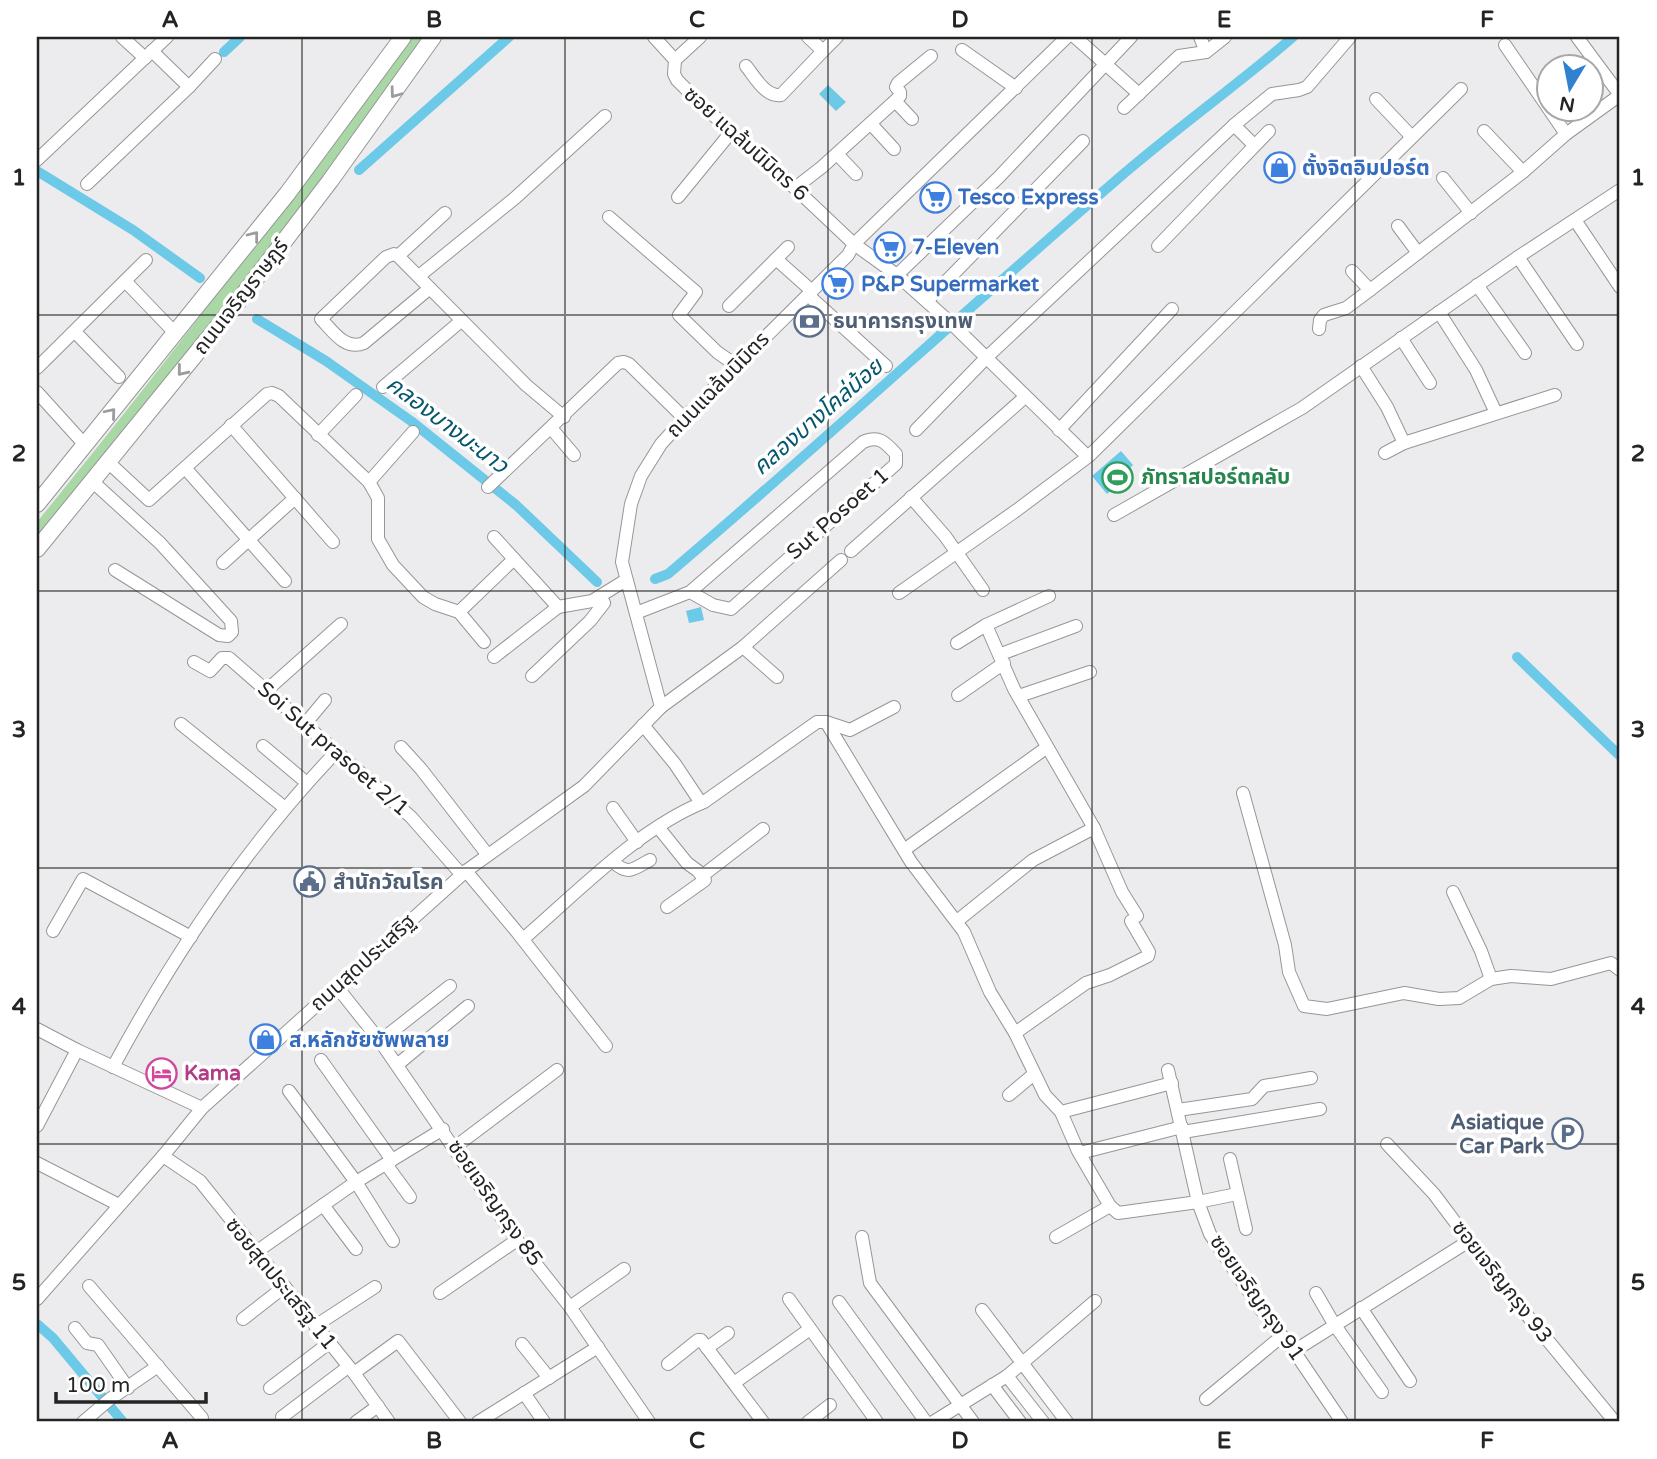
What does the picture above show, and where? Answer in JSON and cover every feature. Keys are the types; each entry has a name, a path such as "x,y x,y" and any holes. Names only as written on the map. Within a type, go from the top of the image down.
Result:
{"main road":[{"name":"ถนนเจริญราษฎร์","path":"37,504 288,194 403,37"},
{"name":"ถนนเจริญราษฎร์","path":"37,549 280,247 433,37"}],"street":[{"path":"122,37 149,54 189,87"},
{"path":"37,160 167,37"},
{"name":"ซอย แฉล้มนิมิตร 6","path":"654,37 676,60 674,74 677,80 707,110 854,244 897,275 949,322 1087,456"},
{"path":"676,60 700,37"},
{"path":"808,37 823,51"},
{"path":"746,65 768,92 774,96 781,95 837,37"},
{"name":"ถนนแฉล้มนิมิตร","path":"626,580 622,554 631,504 641,476 661,444 848,255 854,244 1067,37"},
{"path":"1076,37 1139,94"},
{"path":"897,275 999,177 1131,37"},
{"path":"1200,37 1206,52"},
{"path":"1124,108 1179,56 1206,52 1226,37"},
{"path":"916,430 986,358 1234,125 1272,94 1307,87 1350,37"},
{"path":"1319,329 1324,315 1346,308 1523,172 1566,134 1620,95 1577,37"},
{"path":"1505,45 1566,134"},
{"path":"962,50 1016,88"},
{"path":"795,188 895,101 900,96 896,87 898,83 931,56"},
{"path":"87,184 215,59"},
{"path":"899,593 1087,456 1461,89"},
{"path":"1376,99 1412,137"},
{"path":"895,101 912,119"},
{"path":"419,276 515,198 605,116"},
{"path":"871,124 894,149"},
{"path":"1234,125 1254,145"},
{"path":"678,197 732,131"},
{"path":"1157,246 1269,131"},
{"path":"1485,131 1523,172"},
{"path":"927,302 1083,141"},
{"path":"837,154 856,174"},
{"path":"1443,178 1471,213"},
{"path":"1114,515 1302,408 1517,257 1620,190"},
{"path":"398,256 445,213"},
{"path":"609,217 696,292 679,315 717,352 737,366"},
{"path":"1575,220 1620,288"},
{"path":"1398,226 1418,253"},
{"path":"729,306 788,247"},
{"path":"430,288 358,346 351,346 342,340 321,319 386,257 394,254 419,276 526,385 564,417"},
{"path":"1517,257 1577,344"},
{"path":"776,258 886,366"},
{"path":"37,368 146,260"},
{"path":"1352,271 1370,290"},
{"path":"125,281 176,334"},
{"path":"1477,285 1525,354"},
{"path":"1059,430 1172,309"},
{"path":"1439,312 1476,370 1496,413"},
{"path":"383,387 461,321"},
{"path":"75,332 119,377"},
{"path":"1401,338 1430,383"},
{"path":"492,483 618,363 624,362 684,418"},
{"path":"1361,366 1387,407 1404,443"},
{"path":"37,392 85,444"},
{"path":"108,462 149,500 231,425 267,394 272,393 369,482 378,498 378,539 386,555 423,597 459,612 484,642"},
{"path":"318,435 356,394"},
{"path":"1385,453 1404,443 1555,395"},
{"name":"ถนนสุดประเสริฐ","path":"38,1293 163,1156 202,1108 463,873 487,853 584,786 661,707 743,647 1025,397"},
{"path":"231,425 333,542"},
{"path":"551,428 574,455"},
{"path":"369,482 413,432"},
{"name":"Sut Posoet 1","path":"636,613 690,593 863,442 882,439 896,454 896,464 731,609 713,605 690,593"},
{"path":"186,469 285,581"},
{"path":"93,482 160,543 231,621 232,632 228,636 219,635 115,570"},
{"path":"911,497 983,590"},
{"path":"223,563 295,498"},
{"path":"494,537 558,607"},
{"path":"459,612 514,559"},
{"path":"494,657 558,607 592,601 626,580 661,707"},
{"path":"531,676 590,621 604,603 600,596"},
{"path":"957,643 986,625 1049,596"},
{"path":"267,690 341,624"},
{"path":"986,625 1046,748 1094,828 1149,952 1148,956 1110,975 1086,983 1016,1033"},
{"path":"958,695 1003,658 1076,626"},
{"path":"743,647 777,677"},
{"name":"Soi Sut prasoet 2/1","path":"194,662 211,671 226,657 411,817 523,939 606,1046"},
{"path":"1019,696 1090,672"},
{"path":"305,724 325,700"},
{"path":"523,939 637,842 701,803 817,722 852,730 894,707"},
{"path":"826,722 904,850 964,932 990,992 1016,1033 1045,1095 1061,1112 1080,1153 1110,1206 1118,1213 1237,1194"},
{"path":"181,724 285,808"},
{"path":"643,725 675,764 701,803"},
{"path":"263,746 307,783"},
{"path":"401,747 487,853"},
{"path":"904,850 1046,748"},
{"path":"113,1067 138,1021 191,937 285,808 336,752"},
{"path":"1243,793 1286,945 1289,972 1304,1006 1327,1009 1404,993 1438,999 1459,998 1491,979 1511,976 1552,979 1611,963 1620,970"},
{"path":"613,807 637,842"},
{"path":"658,827 687,863 705,880 667,907"},
{"path":"957,921 1033,860 1094,828"},
{"path":"702,876 763,829"},
{"path":"613,862 622,870 629,871 650,860"},
{"path":"53,931 83,879 191,937"},
{"path":"1453,892 1491,979"},
{"path":"380,1041 450,986"},
{"name":"ซอยเจริญกรุง 85","path":"337,987 380,1041 517,1240 570,1307 649,1422"},
{"path":"397,1065 468,1006"},
{"path":"37,1028 77,1051 202,1108"},
{"path":"37,1126 43,1103 77,1051"},
{"path":"321,1060 410,1197"},
{"path":"455,1147 557,1070"},
{"name":"ซอยเจริญกรุง 91","path":"1168,1070 1199,1202 1210,1234 1342,1422"},
{"path":"1009,1095 1034,1074"},
{"path":"1178,1110 1252,1099 1264,1086 1311,1077"},
{"path":"1061,1112 1172,1083"},
{"path":"289,1091 356,1182 393,1241"},
{"path":"1080,1153 1182,1129 1320,1109"},
{"path":"256,1252 356,1182 443,1129"},
{"name":"ซอยเจริญกรุง 93","path":"1387,1144 1434,1194 1503,1286 1615,1422"},
{"name":"ซอยสุดประเสริฐ 11","path":"163,1156 200,1181 351,1370 389,1422"},
{"path":"1230,1159 1246,1229"},
{"path":"37,1163 119,1205"},
{"path":"324,1205 356,1249"},
{"path":"1056,1237 1110,1206"},
{"path":"862,1237 870,1283 973,1422"},
{"path":"440,1293 517,1240"},
{"path":"1294,1351 1469,1241"},
{"path":"570,1307 624,1269"},
{"path":"89,1286 202,1418"},
{"path":"243,1319 284,1287"},
{"path":"315,1326 375,1287"},
{"path":"1316,1293 1334,1324 1382,1392"},
{"path":"789,1299 877,1422"},
{"path":"940,1420 959,1405 1007,1376 1095,1301"},
{"path":"839,1302 926,1422"},
{"path":"1361,1308 1410,1381"},
{"path":"982,1310 1067,1422"},
{"path":"75,1328 87,1343 99,1345 128,1388"},
{"path":"734,1383 810,1329"},
{"path":"707,1348 728,1333"},
{"path":"1206,1399 1282,1336"},
{"path":"668,1364 701,1340 763,1422"},
{"path":"282,1417 398,1341 460,1422"},
{"path":"270,1388 329,1343"},
{"path":"522,1344 549,1378"},
{"path":"478,1422 500,1413 524,1393 598,1347"},
{"path":"83,1422 158,1366"},
{"path":"1007,1376 1043,1422"},
{"path":"992,1385 1020,1422"},
{"path":"524,1393 544,1422"},
{"path":"808,1422 830,1405"},
{"path":"356,1422 378,1406"}],"green space":[{"path":"408,37 425,37 332,166 213,323 37,537 37,522 226,282"}],"water":[{"path":"828,85 846,102 836,111 819,94"},
{"path":"1121,451 1133,465 1124,474 1127,477 1107,494 1092,476"},
{"path":"701,607 704,620 689,623 686,611"}],"waterway":[{"path":"224,52 240,37"},
{"path":"359,170 509,37"},
{"name":"คลองบางโคล่น้อย","path":"655,579 668,574 724,526 1135,164 1293,37"},
{"name":"คลองบางมะนาว","path":"37,171 133,230 200,278"},
{"name":"คลองบางมะนาว","path":"257,319 326,361 411,421 516,505 597,582"},
{"path":"1517,657 1620,756"},
{"path":"37,1324 53,1338 123,1422"}],"place":[{"name":"ตั้งจิตอิมปอร์ต","path":"1279,168"},
{"name":"Tesco Express","path":"935,197"},
{"name":"7-Eleven","path":"889,247"},
{"name":"P&P Supermarket","path":"838,284"},
{"name":"ธนาคารกรุงเทพ","path":"810,321"},
{"name":"ภัทราสปอร์ตคลับ","path":"1118,477"},
{"name":"สำนักวัณโรค","path":"310,882"},
{"name":"ส.หลักชัยซัพพลาย","path":"266,1040"},
{"name":"Kama","path":"161,1073"},
{"name":"Asiatique Car Park","path":"1567,1134"}]}
